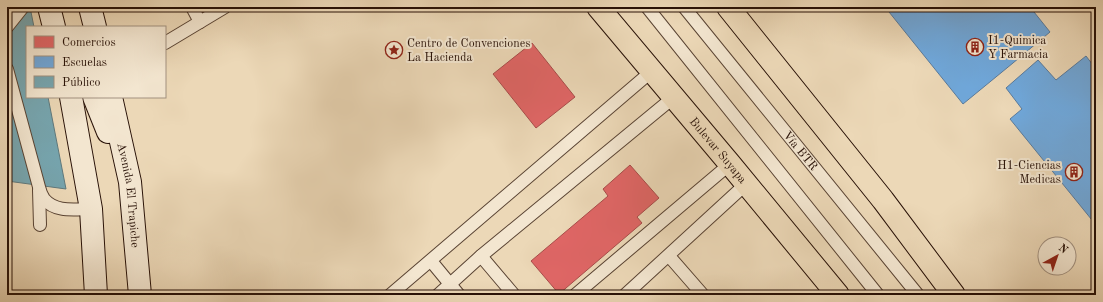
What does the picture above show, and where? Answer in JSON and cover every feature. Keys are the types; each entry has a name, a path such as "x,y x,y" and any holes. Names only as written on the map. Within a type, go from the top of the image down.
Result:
{"main road":[{"path":"49,7 54,26"},
{"path":"75,7 79,26"},
{"path":"90,7 95,26"},
{"name":"Bulevar Suyapa","path":"598,7 838,295"},
{"path":"728,7 883,200 954,295"},
{"path":"71,98 91,209 96,295"},
{"path":"94,98 130,182"},
{"name":"Avenida El Trapiche","path":"111,98 130,182 140,295"}],"lane":[{"path":"7,27 23,7"},
{"path":"192,7 200,22"},
{"path":"166,42 225,7"},
{"path":"647,7 878,295"},
{"name":"Vía BTR","path":"684,7 918,295"},
{"path":"7,68 39,187 44,198 51,205 61,209 91,209"},
{"path":"390,295 652,71"},
{"path":"438,295 481,256 674,97"},
{"path":"575,295 730,164"},
{"path":"625,295 746,184"},
{"path":"39,187 40,225"},
{"path":"481,256 514,295"},
{"path":"669,256 703,295"},
{"path":"430,261 459,295"}],"building: Comercios":[{"path":"532,43 575,97 536,128 493,74"},
{"path":"630,165 659,198 637,217 642,223 559,294 531,261 608,196 603,189"}],"building: Escuelas":[{"name":"I1-Quimica Y Farmacia","path":"885,7 1030,7 1050,32 963,104"},
{"name":"H1-Ciencias Medicas","path":"1086,56 1096,69 1096,225 1010,119 1022,109 1006,88 1038,60 1056,80"}],"building: Público":[{"path":"7,7 30,7 34,26 26,26 26,98 48,98 66,189 7,181"}],"place":[{"name":"I1-Quimica Y Farmacia","path":"975,47"},
{"name":"Centro de Convenciones La Hacienda","path":"394,50"},
{"name":"H1-Ciencias Medicas","path":"1074,172"}]}
